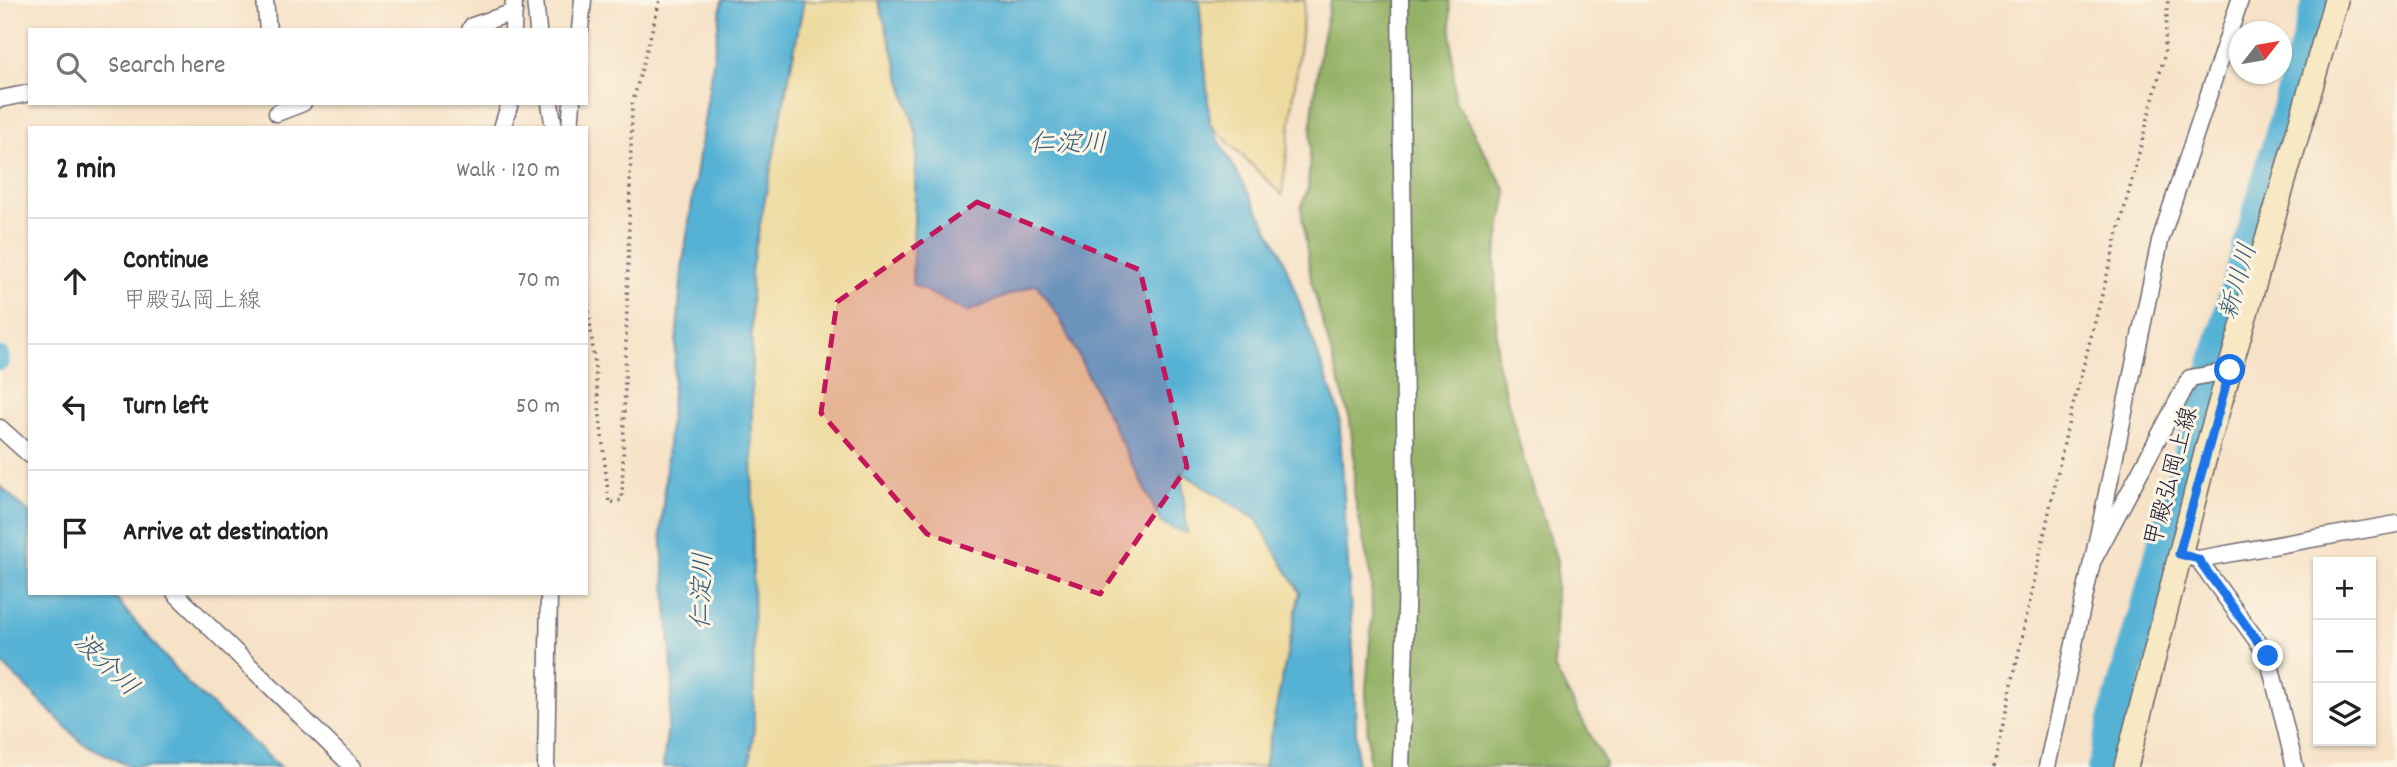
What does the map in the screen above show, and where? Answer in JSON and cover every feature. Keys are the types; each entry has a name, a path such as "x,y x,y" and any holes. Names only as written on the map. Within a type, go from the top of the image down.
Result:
{"main road":[{"name":"甲殿弘岡上線","path":"2126,767 2189,557 2230,370 2336,0"}],"street":[{"path":"265,0 268,28"},
{"path":"535,0 538,28"},
{"path":"580,28 583,0"},
{"path":"1400,0 1407,564 1401,767"},
{"path":"2047,767 2160,241 2240,0"},
{"path":"471,28 514,6 513,28"},
{"path":"0,99 28,93"},
{"path":"277,115 299,105"},
{"path":"503,126 509,105"},
{"path":"550,105 554,126"},
{"path":"570,126 572,105"},
{"path":"2093,560 2190,378 2230,370"},
{"path":"0,428 28,453"},
{"path":"2295,767 2268,656 2189,557 2397,524"},
{"path":"177,595 353,767"},
{"path":"546,767 548,595"}],"path":[{"path":"588,302 609,503 622,500 632,105 660,0"},
{"path":"1994,767 2067,429 2164,57 2168,0"}],"highlighted area":[{"path":"977,202 1140,270 1187,467 1100,594 927,534 821,413 837,302"}],"green space":[{"path":"1331,0 1449,0 1455,100 1507,192 1495,259 1497,362 1524,461 1557,561 1554,667 1605,763 1604,767 1369,767 1366,689 1372,617 1371,579 1354,493 1350,420 1311,280 1301,208 1308,188 1312,116 1321,44"}],"sand":[{"path":"804,0 878,0 917,135 912,284 967,312 1036,284 1059,317 1162,524 1187,532 1181,472 1256,519 1300,592 1264,767 749,767 754,727 751,270"},
{"path":"1199,0 1305,0 1282,195 1210,124"}],"water":[{"name":"仁淀川","path":"722,0 804,0 751,270 754,727 749,767 663,767 673,681 661,531 682,270"},
{"name":"仁淀川","path":"878,0 1199,0 1210,124 1280,250 1339,413 1357,767 1264,767 1300,592 1256,519 1181,472 1187,533 1162,524 1059,317 1036,284 967,312 912,284 917,135"},
{"name":"波介川","path":"0,486 28,512 28,595 113,595 187,683 280,767 130,767 81,742 0,661"}],"waterway":[{"name":"新川川","path":"2103,767 2118,704 2319,0"},
{"path":"0,356 0,361"}],"route":[{"path":"2230,370 2179,554 2198,559 2268,656"}]}
